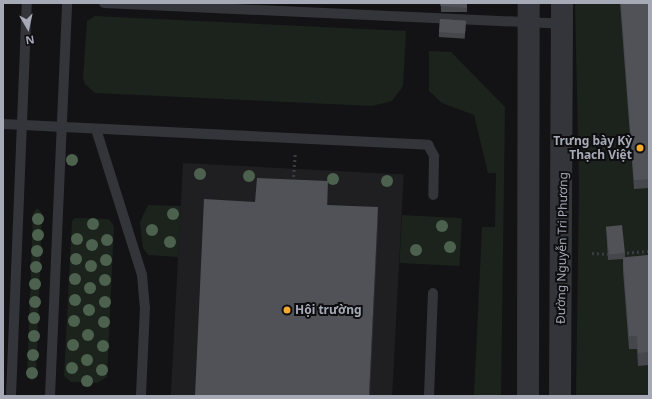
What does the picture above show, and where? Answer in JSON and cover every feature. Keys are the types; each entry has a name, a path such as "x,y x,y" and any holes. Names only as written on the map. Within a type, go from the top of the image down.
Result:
{"street":[{"path":"528,13 528,396"},
{"name":"Đường Nguyễn Tri Phương","path":"560,396 562,13"}],"lane":[{"path":"11,396 27,3"},
{"path":"50,396 67,3"},
{"path":"104,3 562,13"},
{"path":"3,124 428,145 434,156 433,195"},
{"path":"96,128 142,275 145,307 141,396"},
{"path":"430,396 433,293"}],"path":[{"path":"293,189 294,168"},
{"path":"592,254 649,251"}],"shaded area":[{"path":"575,3 649,3 649,396 576,396 579,186"},
{"path":"95,16 406,31 403,86 392,101 372,106 95,93 85,84 83,78 87,21"},
{"path":"429,51 451,52 505,107 501,396 474,396 482,227 495,227 496,173 488,173 474,115 442,103 429,91"},
{"name":"Hội trường","path":"183,163 404,175 392,396 171,396"},
{"path":"148,205 181,206 178,257 148,255 143,248 140,222"},
{"path":"37,208 42,213 36,377 32,381 27,377 33,213"},
{"path":"402,215 462,218 459,266 399,263"},
{"path":"75,218 109,219 114,226 107,377 97,383 71,382 64,376 72,221"}],"building":[{"path":"441,3 467,3 467,8 440,6"},
{"path":"621,3 649,3 649,179 634,180"},
{"path":"440,19 466,21 465,34 439,32"},
{"name":"Hội trường","path":"257,178 328,181 327,205 378,207 369,396 195,396 204,199 255,202"},
{"path":"622,225 625,253 609,255 606,227"},
{"path":"649,255 649,352 638,353 637,336 629,336 623,258"}],"place":[{"name":"Trưng bày Kỳ Thạch Việt","path":"640,148"},
{"name":"Hội trường","path":"287,310"}]}
